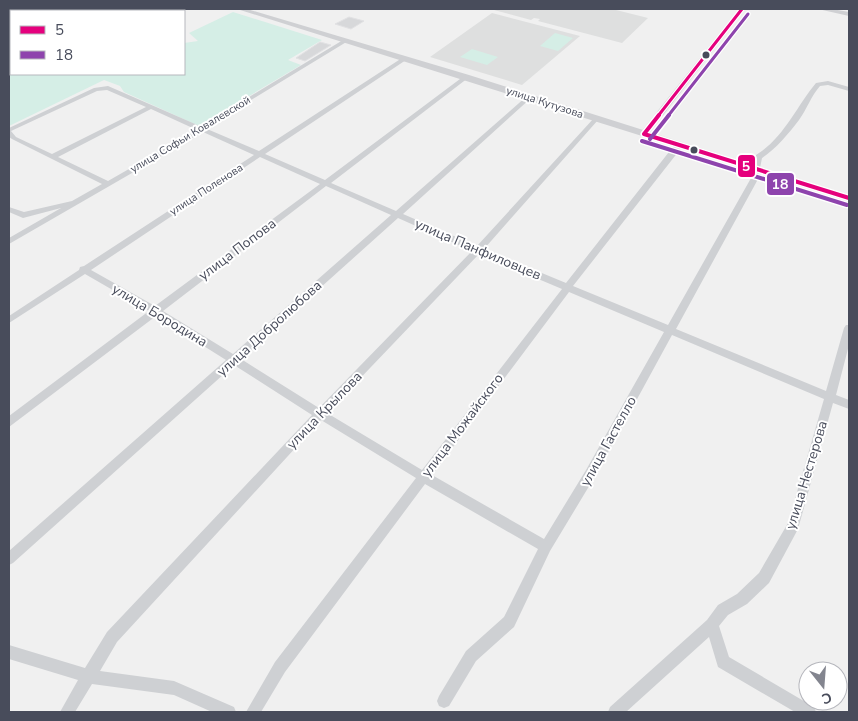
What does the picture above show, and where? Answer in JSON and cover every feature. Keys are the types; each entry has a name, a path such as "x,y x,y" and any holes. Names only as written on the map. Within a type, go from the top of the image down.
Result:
{"main road":[{"name":"улица Кутузова","path":"240,9 466,77 849,198"},
{"path":"822,9 849,14"}],"street":[{"path":"644,134 742,9"},
{"name":"улица Софьи Ковалевской","path":"9,241 202,130 213,121 345,41"},
{"name":"улица Поленова","path":"9,320 404,59"},
{"name":"улица Попова","path":"9,422 466,77"},
{"name":"улица Гастелло","path":"444,701 471,656 509,622 546,547 590,474 758,170 759,158 767,152 796,120 810,94 818,84 828,84 849,89"},
{"name":"улица Панфиловцев","path":"10,134 96,88 108,88 478,250 849,405"},
{"name":"улица Добролюбова","path":"9,559 529,97"},
{"path":"54,156 151,107"},
{"name":"улица Крылова","path":"67,712 112,637 320,414 478,250 596,118"},
{"path":"10,134 108,184"},
{"name":"улица Можайского","path":"253,712 280,667 568,287 679,145"},
{"path":"9,209 23,215 49,207 76,202"},
{"name":"улица Бородина","path":"84,269 122,293 156,311 372,447 546,547"},
{"name":"улица Нестерова","path":"615,712 712,625 724,610 742,599 764,578 794,525 849,328"},
{"path":"712,625 723,662 810,712"},
{"path":"9,652 88,676 174,688 230,712"}],"shaded area":[{"path":"612,9 648,18 622,43 538,21 540,19 534,18 531,20 494,10"},
{"path":"492,13 580,36 522,85 430,57"}],"green space":[{"path":"9,9 152,9 10,10 10,75 185,75 185,43 198,41 189,33 233,12 322,40 288,60 301,65 199,126 124,92 120,86 104,80 9,126"},
{"path":"555,33 573,38 558,51 540,46"},
{"path":"472,49 498,57 487,65 460,57"}],"building":[{"path":"349,17 364,21 351,29 335,24"},
{"path":"320,42 331,45 305,61 296,58"}],"transit line":[{"name":"5","path":"644,134 742,9"},
{"name":"18","path":"650,139 748,14"},
{"name":"5","path":"644,134 849,198"},
{"name":"18","path":"642,141 847,205"}]}
